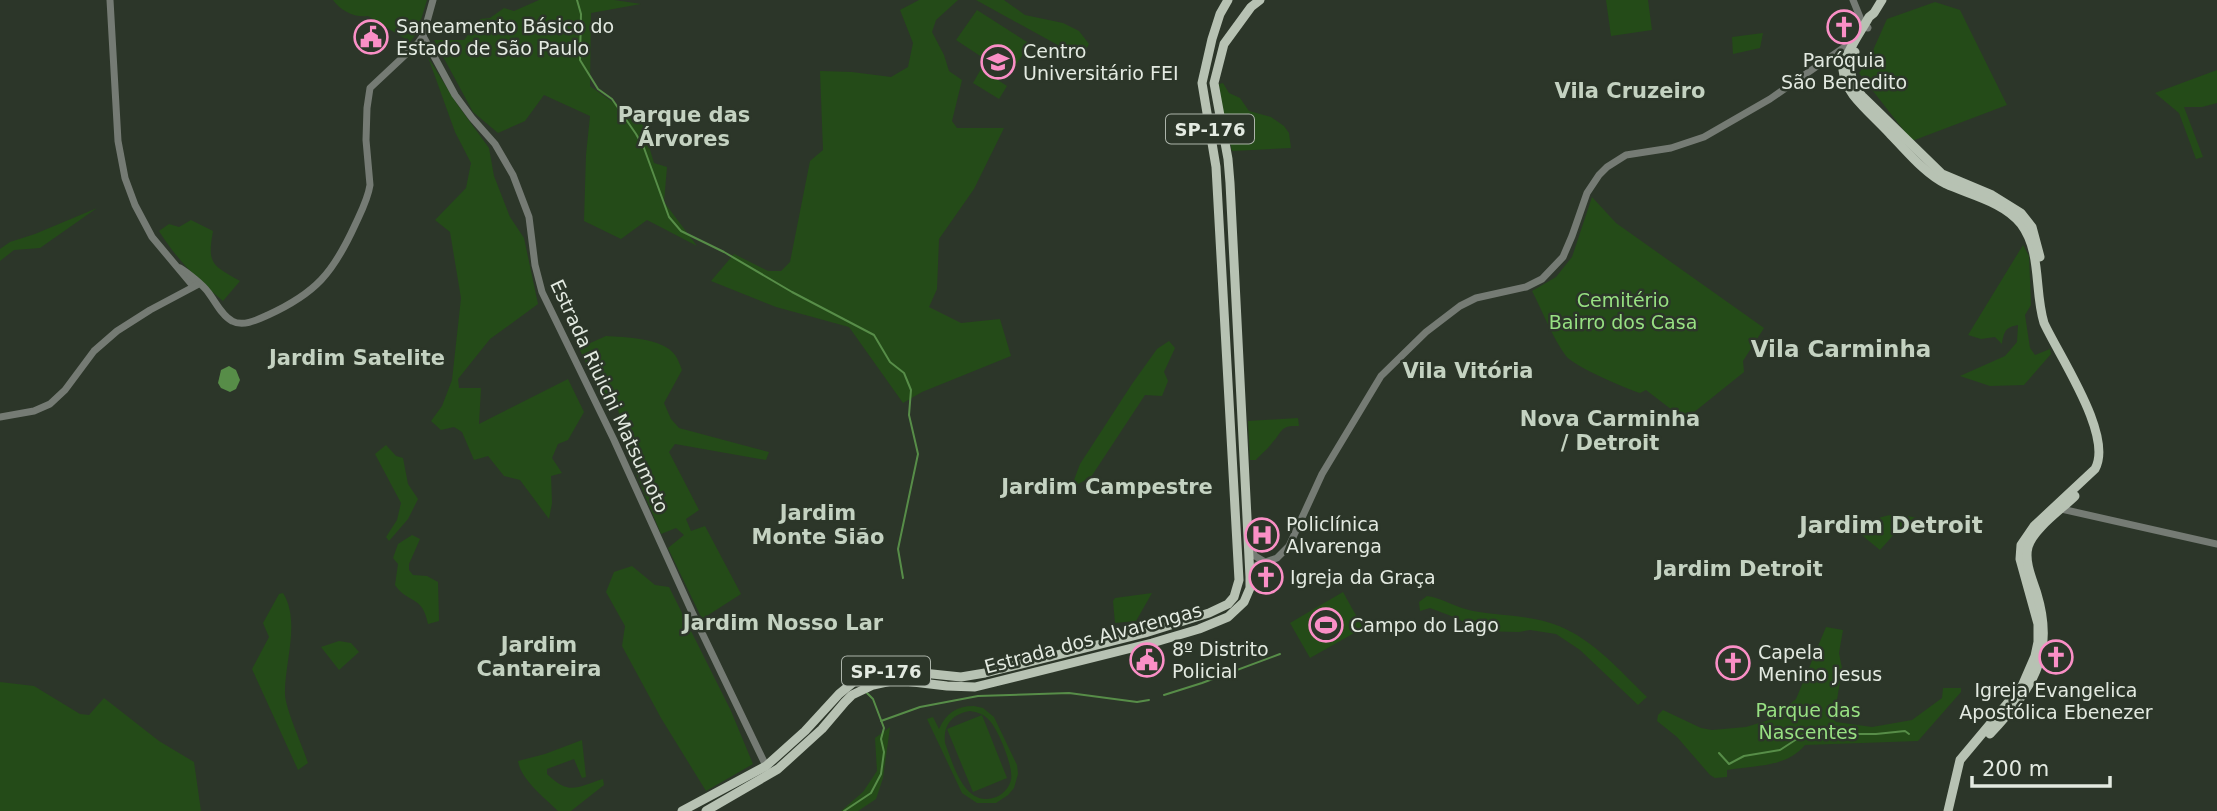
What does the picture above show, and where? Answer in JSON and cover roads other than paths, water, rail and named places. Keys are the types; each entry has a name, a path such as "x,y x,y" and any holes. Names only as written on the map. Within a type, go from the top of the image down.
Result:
{"main road":[{"name":"Estrada dos Alvarengas","path":"682,811 766,766 805,731 847,687 868,675 894,670 968,677 1144,634 1209,613 1228,604 1234,597 1240,580 1223,277 1215,158 1202,83 1220,14 1228,0"},
{"name":"Estrada dos Alvarengas","path":"706,811 770,775 804,747 852,695 873,684 896,680 966,687 1147,644 1220,621 1244,602 1250,588 1250,570 1233,237 1228,159 1214,83 1219,57 1228,37 1252,4 1260,0"},
{"path":"1851,56 1882,0"},
{"path":"1217,25 1220,35 1228,37"},
{"path":"1866,28 1857,38 1851,56 1850,73 1858,92 1942,174 2014,208 2032,227 2040,257 2043,303 2048,323 2095,417 2104,444 2100,471 2025,538 2020,559 2038,624 2038,642 2031,668 2007,707 1963,755 1951,811"},
{"path":"1220,243 1233,237"},
{"path":"1223,277 1234,277"},
{"path":"1032,672 1040,659"}],"street":[{"path":"110,0 119,150 132,198 152,237 196,286 209,292 230,320 243,323 257,320 311,290 325,277 341,254 370,185 366,117 370,88 408,55 423,36 433,0"},
{"path":"1853,0 1866,28"},
{"name":"Estrada Riuichi Matsumoto","path":"423,36 456,95 495,144 513,174 529,217 535,265 542,292 770,775"},
{"path":"1250,570 1277,558 1289,546 1322,474 1381,376 1426,332 1460,306 1476,299 1526,287 1542,279 1563,257 1592,184 1607,167 1626,155 1671,148 1704,137 1770,99 1857,38"},
{"path":"0,417 34,411 50,404 65,390 94,351 117,331 196,286"},
{"path":"2058,508 2217,544"},
{"path":"1249,547 1255,556 1265,562"}],"waterway":[{"path":"577,0 581,14 580,60 598,89 612,99 636,134 644,148 669,217 681,231 874,335 890,362 904,373 911,390 909,415 918,454 898,549 903,578"},
{"path":"1164,695 1280,654"},
{"path":"844,811 871,793 881,774 884,752 881,739 884,728 873,699 867,693"},
{"path":"881,721 920,707 978,696 1069,693 1137,702 1149,700"},
{"path":"1719,753 1729,764 1744,756 1780,750 1803,735 1905,731 1909,734"}],"place":[{"name":"Paróquia São Benedito","path":"1844,27"},
{"name":"Saneamento Básico do Estado de São Paulo","path":"371,37"},
{"name":"Centro Universitário FEI","path":"998,62"},
{"name":"Policlínica Alvarenga","path":"1262,535"},
{"name":"Igreja da Graça","path":"1266,577"},
{"name":"Campo do Lago","path":"1326,625"},
{"name":"Igreja Evangelica Apostólica Ebenezer","path":"2056,657"},
{"name":"8º Distrito Policial","path":"1147,660"},
{"name":"Capela Menino Jesus","path":"1733,663"}],"district":[{"name":"Vila Cruzeiro","path":"1630,91"},
{"name":"Parque das Árvores","path":"684,127"},
{"name":"Vila Carminha","path":"1841,349"},
{"name":"Jardim Satelite","path":"357,358"},
{"name":"Vila Vitória","path":"1468,371"},
{"name":"Nova Carminha / Detroit","path":"1610,431"},
{"name":"Jardim Campestre","path":"1107,487"},
{"name":"Jardim Monte Sião","path":"818,525"},
{"name":"Jardim Detroit","path":"1891,525"},
{"name":"Jardim Detroit","path":"1739,569"},
{"name":"Jardim Nosso Lar","path":"783,623"},
{"name":"Jardim Cantareira","path":"539,657"}],"park label":[{"name":"Cemitério Bairro dos Casa","path":"1623,311"},
{"name":"Parque das Nascentes","path":"1808,721"}]}
